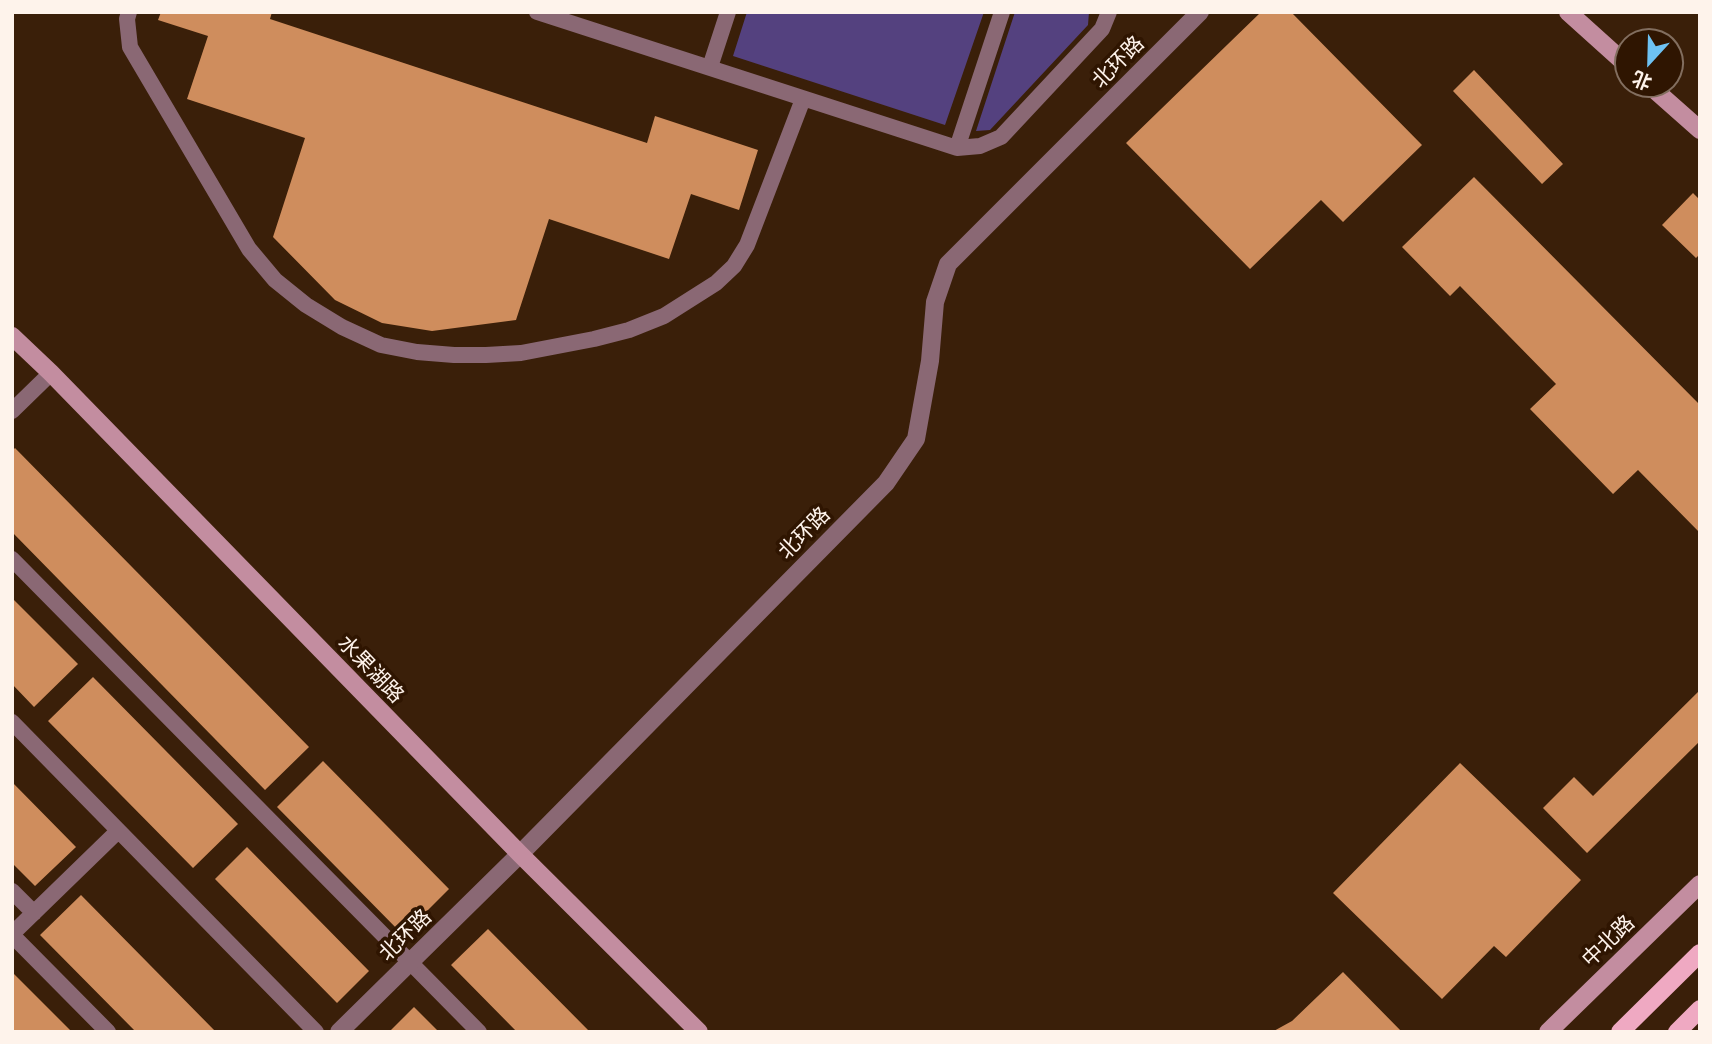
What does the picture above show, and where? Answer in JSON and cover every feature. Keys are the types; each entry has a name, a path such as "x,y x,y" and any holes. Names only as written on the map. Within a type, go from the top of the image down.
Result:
{"main road":[{"path":"1620,1032 1700,953"},
{"path":"1677,1032 1700,1009"}],"street":[{"name":"北环路","path":"339,1032 520,854 886,483 916,439 930,361 935,302 948,264 1200,12"},
{"path":"1569,13 1614,53"},
{"path":"1664,98 1700,130"},
{"name":"水果湖路","path":"12,336 520,854 699,1032"},
{"name":"中北路","path":"1548,1032 1700,884"}],"lane":[{"path":"130,12 127,19 130,47 249,248 275,280 306,305 342,327 381,345 417,352 454,355 521,353 594,339 629,330 664,316 716,284 734,266 747,245 803,99"},
{"path":"537,12 957,148 980,146 1001,137 1102,29 1109,12"},
{"path":"710,67 728,12"},
{"path":"957,148 1002,12"},
{"path":"12,411 51,373"},
{"path":"12,559 479,1032"},
{"path":"12,722 316,1032"},
{"path":"108,1032 12,934 118,831"},
{"path":"12,891 34,913"}],"shaded area":[{"path":"747,12 984,12 945,125 733,56"},
{"path":"1015,12 1089,12 1088,25 990,130 976,131"}],"building":[{"path":"161,12 272,12 270,19 647,143 655,116 758,150 739,210 691,194 669,259 549,219 516,320 432,331 382,323 335,300 273,237 305,138 187,99 208,36 158,20"},
{"path":"1261,12 1291,12 1422,145 1343,222 1321,200 1250,269 1126,143"},
{"path":"1474,70 1563,164 1542,184 1453,91"},
{"path":"1474,177 1700,405 1700,533 1638,470 1613,494 1530,409 1556,384 1460,286 1450,296 1402,247"},
{"path":"1693,193 1700,200 1700,254 1696,258 1662,225"},
{"path":"15,448 309,747 265,790 12,532 12,451"},
{"path":"12,598 78,664 34,707 12,684"},
{"path":"93,677 238,824 193,868 48,721"},
{"path":"1700,690 1700,741 1587,853 1543,808 1574,777 1593,796"},
{"path":"323,761 449,889 403,935 277,807"},
{"path":"1460,763 1581,880 1506,957 1494,946 1442,999 1333,893"},
{"path":"12,782 76,847 35,886 12,863"},
{"path":"247,847 369,971 337,1003 215,879"},
{"path":"81,895 216,1032 136,1032 40,935"},
{"path":"488,929 590,1032 517,1032 451,965"},
{"path":"12,972 72,1032 12,1032"},
{"path":"1343,972 1402,1032 1272,1032 1292,1021"},
{"path":"414,1007 439,1032 389,1032"}]}
